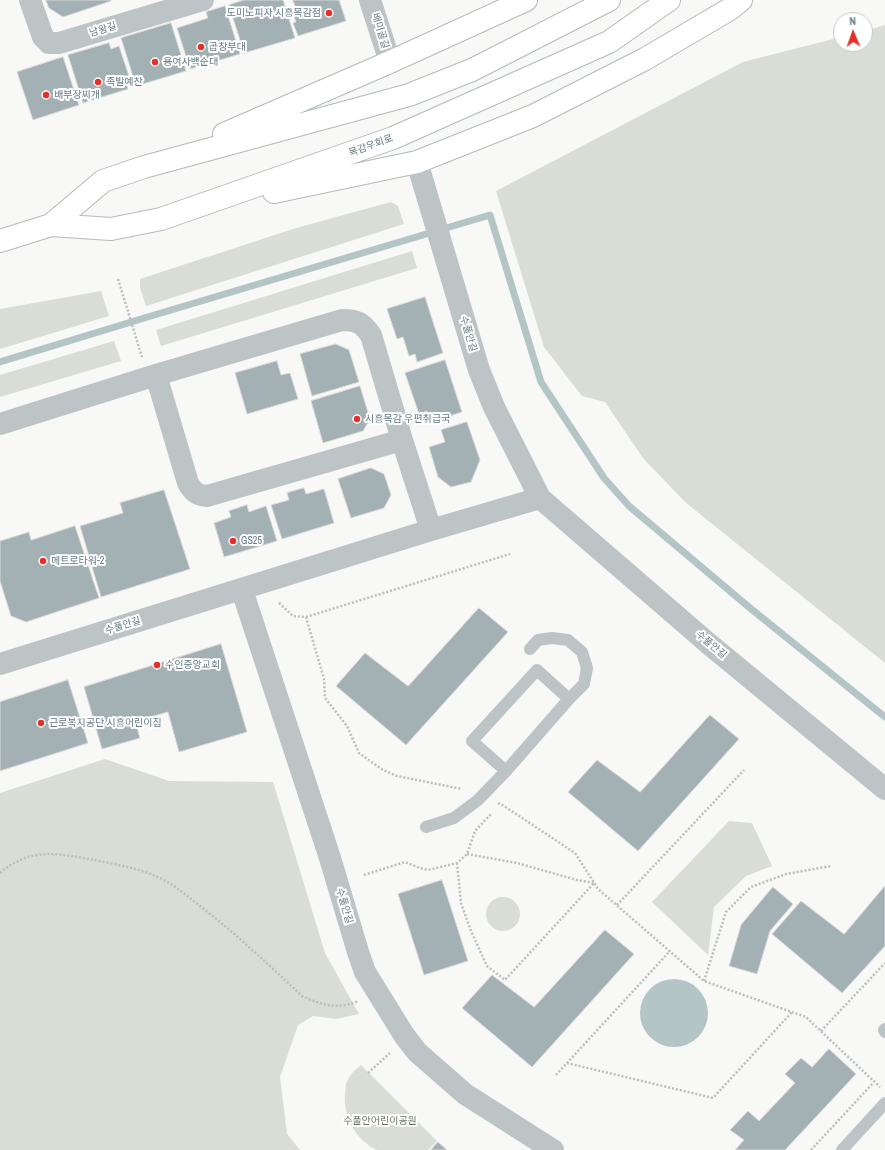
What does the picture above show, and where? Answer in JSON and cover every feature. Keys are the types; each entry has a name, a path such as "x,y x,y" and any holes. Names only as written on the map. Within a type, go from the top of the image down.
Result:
{"main road":[{"path":"144,167 390,62 526,0"},
{"name":"목감우회로","path":"51,226 103,181 144,167 409,95 472,70 609,0"},
{"name":"목감우회로","path":"0,241 51,226 111,229 161,219 393,138 609,42 669,0"},
{"path":"161,219 251,197 417,162 533,116 644,59 730,9 741,0"}],"street":[{"name":"남왕길","path":"30,0 42,38 49,42 59,43 203,0"},
{"name":"배미골길","path":"370,0 390,62"},
{"name":"수풀안길","path":"417,162 479,370 494,407 540,498 709,644 885,789"},
{"path":"0,424 156,375 342,320 358,322 364,326 371,335 402,440 431,530"},
{"path":"156,375 188,483 193,491 198,495 207,496 402,440"},
{"name":"수풀안길","path":"2,658 242,590 431,530 540,498"},
{"name":"수풀안길","path":"242,590 330,858 365,972 404,1035 417,1052 465,1094 553,1150"}],"lane":[{"path":"426,827 454,818 482,796 584,684 587,668 582,652 568,640 552,638 538,640 530,649"},
{"path":"506,771 472,741 536,670 570,699"},
{"path":"842,1150 885,1103"}],"path":[{"path":"118,279 142,356"},
{"path":"279,603 293,616 306,617 510,554"},
{"path":"306,617 324,679 324,698 347,726 359,753 383,770 397,776 467,790 501,804 575,853 598,889 704,981 806,1017 874,1082 811,1150"},
{"path":"617,905 744,770"},
{"path":"364,875 405,862 428,870 457,863 467,854 475,831 501,804"},
{"path":"0,873 10,864 27,856 60,854 149,873 174,885 218,920 302,996 319,1004 350,1004 376,990"},
{"path":"467,854 517,863 577,880 594,883"},
{"path":"457,863 461,903 471,931 487,966 505,980 594,883"},
{"path":"704,981 726,912 751,887 786,874 831,866"},
{"path":"556,1075 670,951"},
{"path":"821,1031 885,963"},
{"path":"567,1063 713,1098 792,1012"},
{"path":"368,1073 390,1053"}],"green space":[{"path":"885,25 885,663 685,502 643,458 605,402 582,396 544,347 496,191 743,62 833,39 833,52 873,52 873,29"},
{"path":"391,202 398,206 404,224 146,306 140,288 140,279 296,228"},
{"path":"412,251 417,268 161,346 156,330"},
{"path":"101,291 109,316 0,349 0,309"},
{"path":"114,341 121,361 0,397 0,375"},
{"path":"105,759 169,781 273,782 325,953 359,1014 336,1019 313,1016 298,1025 280,1077 287,1134 300,1150 0,1150 0,793"},
{"path":"729,821 752,823 772,866 746,876 714,907 708,955 652,902"},
{"path":"500,897 506,897 510,898 517,904 520,914 519,921 513,928 506,931 500,931 496,930 489,924 486,917 486,911 487,907 493,900"},
{"name":"수풀안어린이공원","path":"361,1065 437,1141 428,1150 377,1150 370,1146 357,1134 352,1127 346,1111 345,1094 349,1077"}],"shaded area":[{"path":"674,979 687,982 698,989 705,1000 708,1013 705,1026 698,1037 687,1044 674,1047 661,1044 650,1037 643,1026 640,1013 643,1000 650,989 661,982"}],"building":[{"path":"46,0 111,1 63,17 49,8"},
{"path":"244,0 283,0 295,38 244,53 229,5"},
{"path":"293,0 339,0 346,21 298,36 293,23 296,22 294,16 298,14"},
{"path":"225,6 240,54 190,69 177,28 208,18 206,12"},
{"path":"171,23 186,71 136,86 121,38"},
{"path":"109,43 111,49 119,46 129,76 125,80 128,89 83,103 68,55"},
{"path":"63,57 79,105 33,120 17,72"},
{"path":"425,297 443,353 417,362 415,354 409,356 403,337 397,339 387,309"},
{"path":"336,344 349,350 359,382 312,396 300,354"},
{"path":"445,360 462,412 431,422 427,411 419,414 405,373"},
{"path":"277,361 281,375 290,373 298,399 247,414 235,373"},
{"path":"360,386 370,419 363,431 323,443 311,401"},
{"path":"467,422 480,460 471,482 451,487 438,477 429,447 445,442 441,430"},
{"path":"371,468 384,474 391,495 384,508 351,518 338,479"},
{"path":"304,488 306,494 324,489 334,523 282,539 271,505 289,500 287,493"},
{"path":"164,490 190,569 101,597 80,526 123,513 120,503"},
{"path":"247,505 249,512 266,506 277,541 224,557 214,523 231,517 229,511"},
{"name":"메트로타워-2","path":"75,526 99,598 26,622 11,616 0,581 0,541 29,532 31,540"},
{"path":"479,608 508,632 406,745 336,686 365,653 408,686"},
{"path":"221,644 247,732 179,752 168,712 135,721 140,738 102,749 84,687"},
{"name":"근로복지공단 시흥어린이집","path":"68,680 88,743 0,771 0,702"},
{"path":"710,715 739,739 638,851 568,792 597,760 640,792"},
{"path":"442,880 468,961 424,975 398,894"},
{"path":"885,886 885,946 842,993 772,934 801,901 844,934"},
{"path":"773,887 793,904 770,931 757,974 729,966 741,925"},
{"path":"605,930 634,954 532,1067 462,1008 492,975 534,1007"},
{"path":"829,1049 856,1074 785,1150 735,1150 744,1140 730,1130 748,1111 759,1121 795,1083 785,1074 801,1058 812,1067"},
{"path":"438,1142 447,1150 431,1150"}],"waterway":[{"path":"0,362 490,215 541,382 604,478 629,506 750,608 885,717"}],"place":[{"name":"도미노피자 시흥목감점","path":"329,13"},
{"name":"곱창부대","path":"201,47"},
{"name":"용여사백순대","path":"155,62"},
{"name":"족발예찬","path":"98,82"},
{"name":"배부장찌개","path":"46,95"},
{"name":"시흥목감 우편취급국","path":"357,419"},
{"name":"GS25","path":"233,541"},
{"name":"메트로타워-2","path":"43,561"},
{"name":"수인중앙교회","path":"157,665"},
{"name":"근로복지공단 시흥어린이집","path":"41,723"}]}
